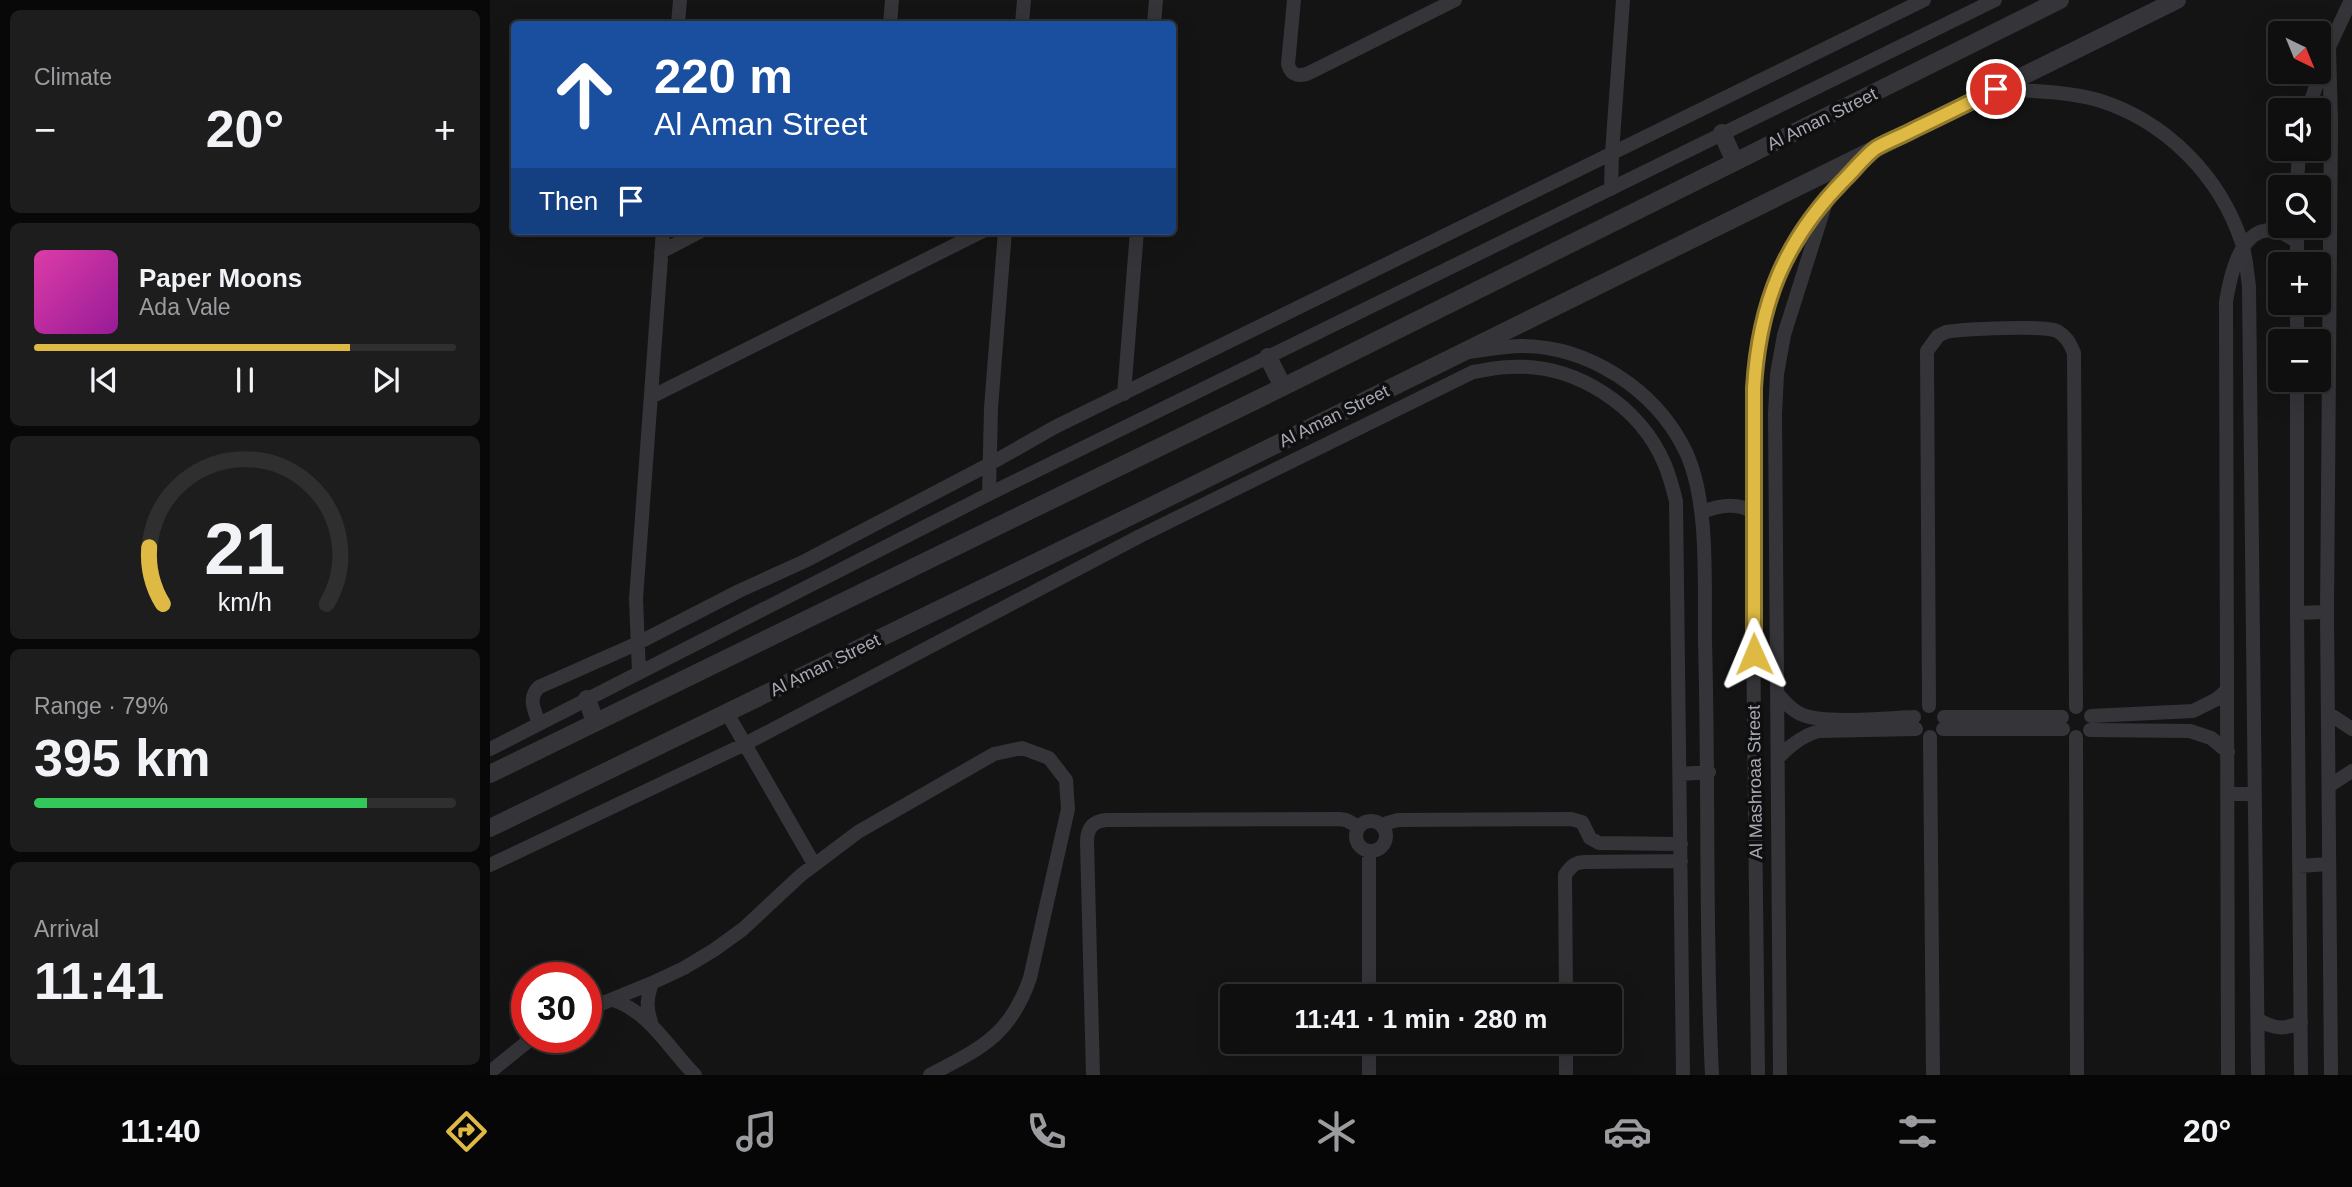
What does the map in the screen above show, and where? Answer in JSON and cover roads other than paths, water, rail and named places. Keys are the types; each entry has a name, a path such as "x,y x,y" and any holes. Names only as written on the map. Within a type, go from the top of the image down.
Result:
{"street":[{"path":"678,21 680,0"},
{"path":"890,21 892,0"},
{"path":"1022,21 1024,0"},
{"path":"1154,21 1156,0"},
{"path":"1294,0 1288,64 1291,72 1299,76 1455,0"},
{"path":"1611,189 1623,0"},
{"path":"539,724 532,700 536,690 805,561 1055,427 1924,0"},
{"path":"490,749 989,494 1994,0"},
{"name":"Al Aman Street","path":"490,774 1283,387 2060,0"},
{"name":"Al Aman Street","path":"492,825 727,713 2177,0"},
{"path":"2331,43 2351,0"},
{"path":"2330,84 2327,612 2331,1075"},
{"path":"1996,89 2088,98 2137,116 2172,140 2203,170 2226,205 2243,245 2249,286 2258,1075"},
{"path":"1722,133 1735,162"},
{"name":"Al Mashroaa Street","path":"1758,1075 1753,617 1756,353 1773,285 1788,254 1806,224 1828,196 1875,149"},
{"path":"1780,1075 1775,414 1777,374 1784,335 1828,196"},
{"path":"2228,1075 2226,302 2235,263 2243,245 2254,234 2269,230 2284,233 2297,242"},
{"path":"639,673 636,599 663,235"},
{"path":"662,252 694,235"},
{"path":"651,397 975,235"},
{"path":"989,494 991,408 1005,235"},
{"path":"1124,394 1137,235"},
{"path":"2297,238 2297,252"},
{"path":"1929,706 1927,351 1931,343 1946,332 2046,328 2064,336 2074,353 2076,707"},
{"path":"1460,354 1521,346 1541,348 1598,364 1621,377 1641,394 1673,430 1693,469 1702,512 1709,772 1708,981 1712,1075"},
{"path":"1268,357 1283,387"},
{"path":"490,865 745,744 1140,536 1473,372 1511,366 1550,370 1586,382 1619,403 1646,431 1665,464 1676,501 1683,1075"},
{"path":"2297,392 2301,1075"},
{"path":"1702,512 1716,506 1730,505 1745,507 1753,512"},
{"path":"2297,613 2327,612"},
{"path":"1753,617 1776,617"},
{"path":"2090,723 2193,711 2217,699 2227,690"},
{"path":"1777,694 1795,710 1818,719 1915,723"},
{"path":"587,699 595,722"},
{"path":"1929,706 1936,707 1943,723 1937,735 1922,735 1915,723 1917,711 1929,706"},
{"path":"2062,723 2070,708 2076,707 2082,708 2090,723"},
{"path":"727,713 814,864"},
{"path":"2328,713 2352,729"},
{"path":"1778,758 1802,737 1818,731 1915,723"},
{"path":"1943,723 2062,723"},
{"path":"2062,723 2070,736 2081,737 2090,723"},
{"path":"2090,723 2190,731 2211,738 2228,751"},
{"path":"1930,737 1933,1075"},
{"path":"2076,737 2077,1075"},
{"path":"602,1004 684,968 743,929 814,864 858,832 994,754 1022,748 1049,758 1066,780 1068,809 1030,978 1023,1000 996,1037 930,1075"},
{"path":"2329,786 2352,771"},
{"path":"1681,774 1709,772"},
{"path":"2227,794 2255,794"},
{"path":"1383,828 1387,823 1398,820 1571,818 1582,822 1590,838 1599,843 1681,844"},
{"path":"1093,1075 1087,842 1091,825 1099,820 1339,819 1359,827"},
{"path":"1371,822 1383,828 1385,834 1381,847 1369,851 1358,845 1356,832 1359,827 1371,822"},
{"path":"1369,851 1369,984"},
{"path":"1566,984 1565,875 1570,867 1577,862 1681,861"},
{"path":"2299,866 2329,864"},
{"path":"1682,981 1708,981"},
{"path":"651,1024 647,1003 652,983"},
{"path":"613,1000 641,1013 695,1075"},
{"path":"2259,1020 2280,1028 2301,1022"},
{"path":"490,1072 513,1053"},
{"path":"1369,1054 1369,1075"},
{"path":"1566,1054 1566,1075"}]}
